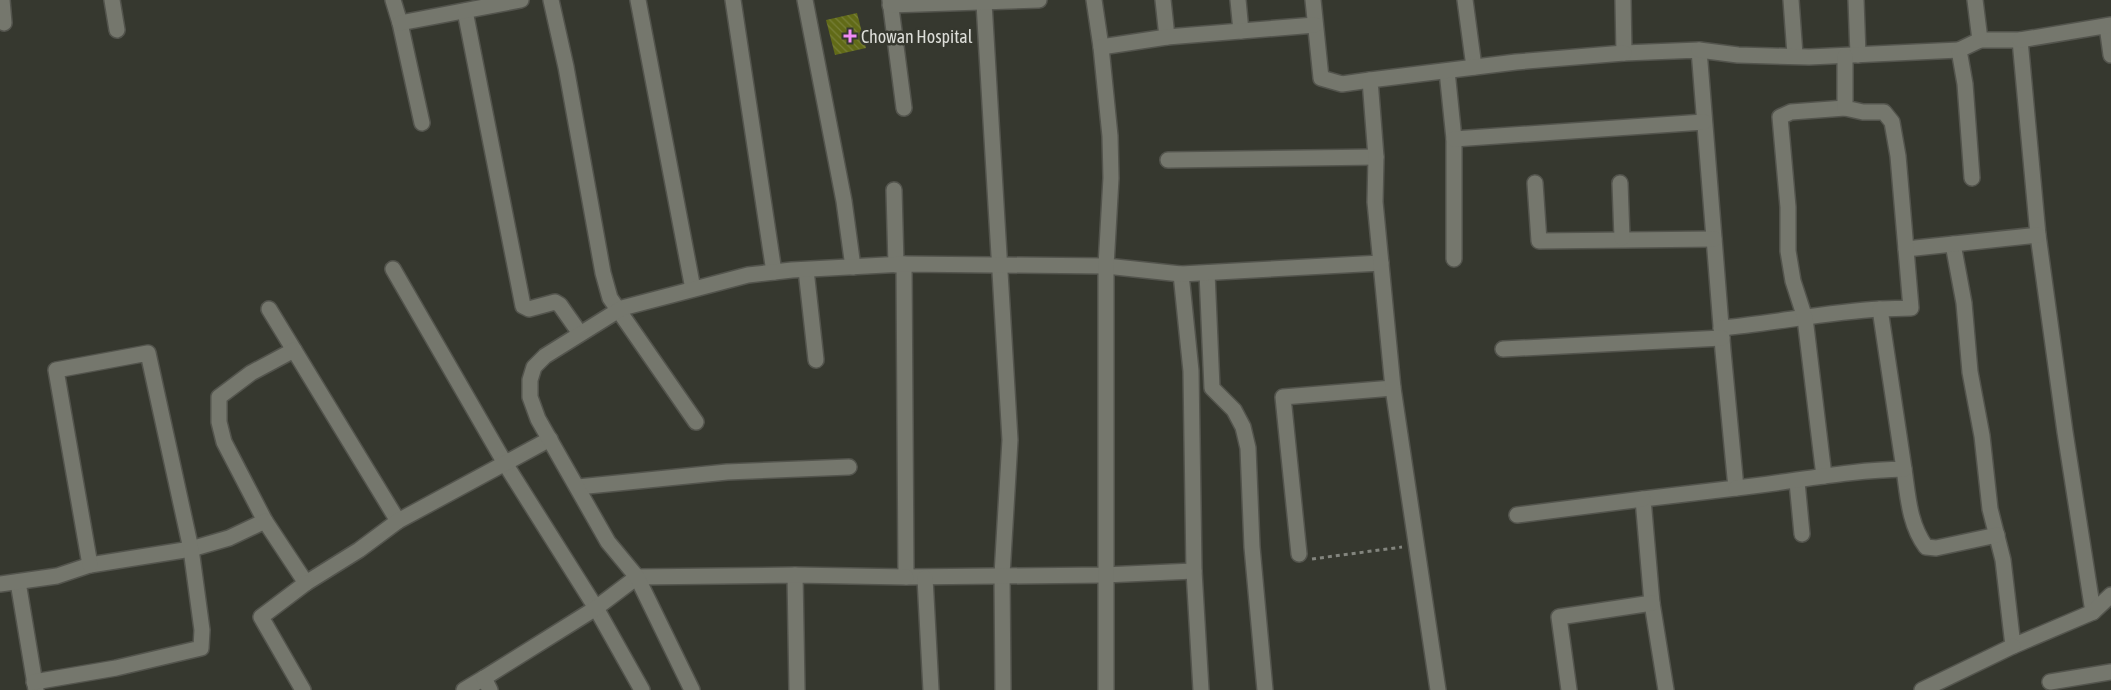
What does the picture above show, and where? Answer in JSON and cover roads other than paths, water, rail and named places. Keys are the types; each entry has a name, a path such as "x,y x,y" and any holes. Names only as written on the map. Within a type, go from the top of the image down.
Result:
{"street":[{"path":"2,0 4,23"},
{"path":"112,0 117,30"},
{"path":"393,0 400,23 422,123"},
{"path":"400,23 522,0"},
{"path":"551,0 566,67 603,273 610,298 696,422"},
{"path":"638,0 694,289"},
{"path":"733,0 774,272"},
{"path":"805,0 844,201 853,268"},
{"path":"904,108 890,2 984,3 1039,0"},
{"path":"1094,0 1101,47 1110,144 1111,197 1106,266 1104,575 1106,690"},
{"path":"1163,0 1168,37"},
{"path":"1238,0 1241,31"},
{"path":"1314,0 1321,78 1342,84 1474,67 1624,52 1699,50 1738,55 1851,56 1916,50 1959,50 1980,40 2020,40 2109,26 2111,55"},
{"path":"1464,0 1474,67"},
{"path":"1623,0 1624,52"},
{"path":"1791,0 1795,55"},
{"path":"1845,108 1856,0"},
{"path":"1975,0 1980,40"},
{"path":"984,3 1010,440 1002,575 1003,690"},
{"path":"465,11 523,306 529,309 555,302 560,305 579,332"},
{"path":"1101,47 1168,37 1315,25"},
{"path":"2020,40 2038,235 2066,441 2093,612"},
{"path":"1699,50 1736,488"},
{"path":"1959,50 1965,84 1972,178"},
{"path":"1447,71 1454,139 1454,259"},
{"path":"1370,80 1376,157 1376,202 1393,388 1438,690"},
{"path":"1503,349 1722,333 1773,324 1805,318 1838,312 1880,308 1911,308 1898,156 1892,122 1884,112 1863,112 1845,108 1790,112 1780,117 1788,207 1788,251 1792,281 1805,318 1824,476"},
{"path":"1454,139 1704,122"},
{"path":"1168,160 1376,157"},
{"path":"1535,183 1540,241 1622,238 1714,239"},
{"path":"1620,183 1622,238"},
{"path":"894,190 900,265 906,577"},
{"path":"1906,249 2038,235"},
{"path":"1953,244 1964,303 1970,372 1982,436 1990,509 2003,560 2013,646"},
{"path":"692,690 637,577 608,542 538,419 530,397 530,380 534,367 545,356 579,332 618,310 748,275 774,272 900,265 1106,266 1181,274 1381,262"},
{"path":"393,269 506,465 596,608 642,690"},
{"path":"806,270 816,360"},
{"path":"1207,273 1212,388 1234,410 1243,427 1248,448 1252,547 1265,690"},
{"path":"1181,274 1191,371 1194,571 1201,690"},
{"path":"1880,308 1904,469 1917,536 1926,547 1936,548 1997,536"},
{"path":"269,309 398,521"},
{"path":"294,350 251,373 219,397 219,422 224,442 265,521 306,582"},
{"path":"18,582 35,686 201,648 202,630 190,549 148,353 56,370 90,565"},
{"path":"1299,554 1283,397 1393,388"},
{"path":"303,690 261,617 306,582 359,550 398,521 506,465 550,439"},
{"path":"578,488 727,472 849,467"},
{"path":"1517,515 1797,482 1872,469 1904,469"},
{"path":"1797,482 1802,534"},
{"path":"1643,499 1652,603 1666,690"},
{"path":"0,584 57,576 90,565 190,549 229,538 265,521"},
{"path":"464,690 487,684 637,577 795,575 925,578 1002,575 1104,575 1194,571"},
{"path":"795,575 797,690"},
{"path":"925,578 931,690"},
{"path":"1922,690 2013,646 2093,612 2111,595"},
{"path":"1569,690 1559,617 1652,603"},
{"path":"2050,682 2111,672"}],"place":[{"name":"Chowan Hospital","path":"850,36"}]}
